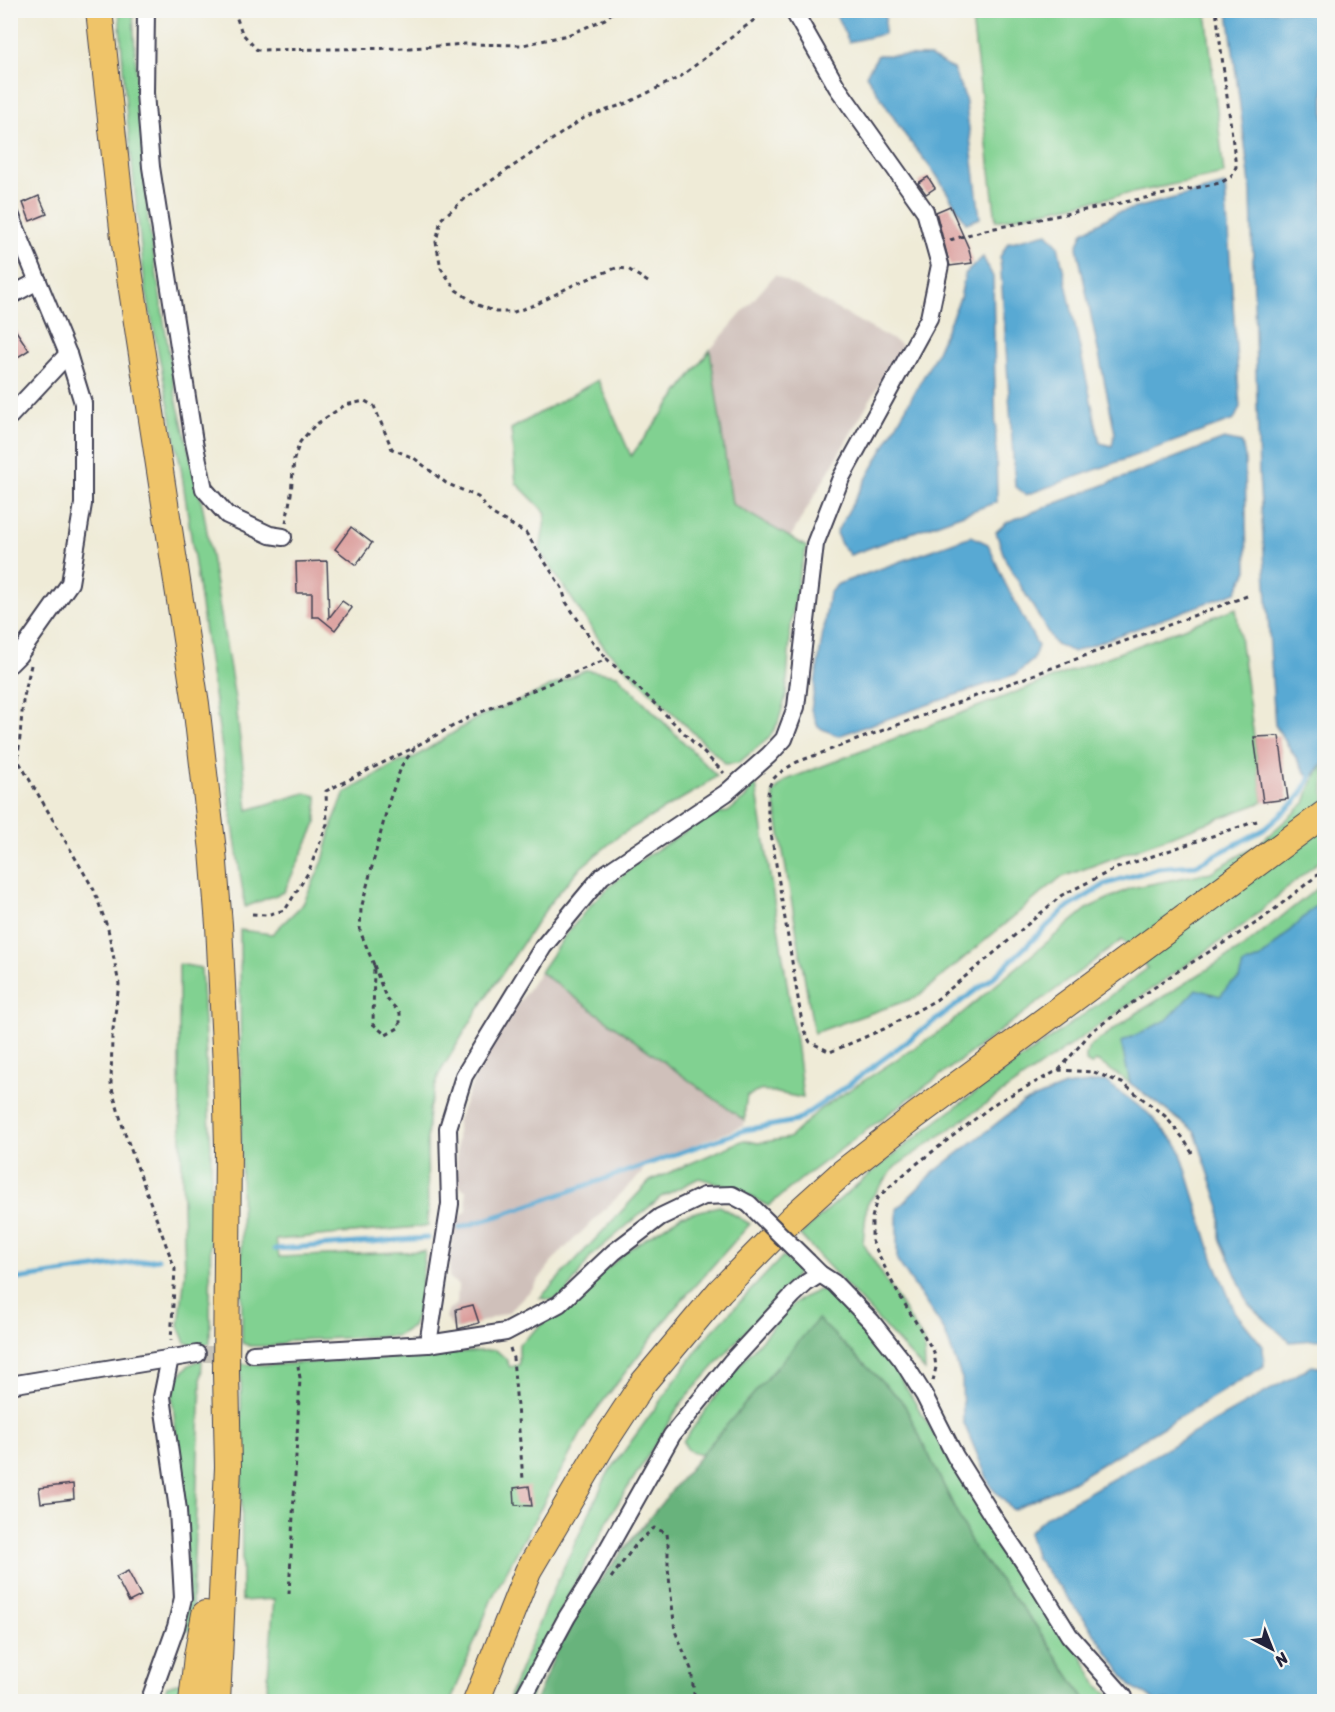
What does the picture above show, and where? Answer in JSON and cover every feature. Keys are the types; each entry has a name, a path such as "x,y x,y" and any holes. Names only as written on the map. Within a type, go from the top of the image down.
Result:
{"main road":[{"path":"100,10 124,238 196,704 213,851 223,984 228,1135 226,1373 228,1467 217,1701"},
{"path":"476,1701 528,1571 603,1444 643,1383 720,1291 792,1218 842,1173 915,1116 1324,814"},
{"path":"202,1701 210,1520 226,1373"},
{"path":"491,1701 576,1491"},
{"path":"223,1560 229,1701"},
{"path":"192,1701 205,1614"}],"street":[{"path":"146,10 145,93 151,167 194,442 204,489 227,515 270,535 283,537"},
{"path":"428,1344 450,1204 448,1128 464,1076 543,947 602,876 726,793 769,756 784,739 796,707 815,544 841,477 929,318 940,265 925,212 837,87 793,10"},
{"path":"10,214 68,354 83,403 83,504 70,583 19,655 10,664"},
{"path":"10,296 38,281"},
{"path":"10,416 68,354"},
{"path":"253,1354 428,1344 506,1332 560,1304 614,1252 660,1217 704,1196 732,1195 749,1204 820,1274 834,1283 871,1321 902,1360 924,1395 956,1456 1069,1635 1124,1696"},
{"path":"521,1701 672,1435 731,1362 793,1295 820,1274"},
{"path":"10,1385 197,1353"},
{"path":"149,1701 176,1627 183,1598 178,1510 162,1397 170,1358"}],"path":[{"path":"234,10 242,33 257,50 410,48 465,44 523,45 568,35 605,19 615,10"},
{"path":"648,282 628,269 616,268 575,284 537,304 514,312 496,312 478,305 456,290 441,268 436,242 441,219 466,198 584,118 627,103 680,77 767,10"},
{"path":"934,244 985,230 1220,183 1231,177 1236,167 1216,10"},
{"path":"283,537 291,494 294,459 300,442 315,425 345,405 365,401 374,406 392,449 414,458 446,483 478,497 491,513 526,533 562,588 566,602 607,659 735,785"},
{"path":"1247,596 797,762 776,774 767,791 768,815 803,1029 810,1042 830,1052 884,1029 936,1000 987,960 1062,895 1117,868 1257,821"},
{"path":"33,659 23,701 18,760 94,890 108,929 119,984 112,1037 111,1085 124,1131 175,1269 170,1358"},
{"path":"252,914 266,915 285,910 308,873 327,824 326,791 472,716 607,659"},
{"path":"374,965 373,1024 386,1035 400,1027 400,1013 386,998 374,965 360,931 361,909 388,801 402,765 416,746"},
{"path":"924,1395 935,1379 936,1367 933,1352 895,1288 872,1241 872,1218 877,1198 910,1169 997,1102 1059,1071 1092,1031 1178,971 1261,921 1324,870"},
{"path":"1059,1071 1094,1071 1122,1083 1165,1116 1192,1153"},
{"path":"506,1332 513,1358 524,1479"},
{"path":"289,1594 300,1377 295,1352"},
{"path":"591,1579 607,1583 637,1543 654,1528 666,1533 675,1631 691,1669 695,1701"}],"shaded area":[{"path":"775,275 902,345 790,538 732,504 710,350"},
{"path":"540,972 745,1121 743,1126 645,1164 641,1174 554,1259 532,1289 509,1312 458,1330 452,1327 446,1317 449,1309 457,1304 458,1285 449,1277 453,1222 467,1211 466,1191 457,1183 457,1122 477,1072 512,1013"}],"green space":[{"path":"119,11 133,11 148,219 176,398 203,508 236,705 248,810 305,793 317,796 316,824 284,892 245,907 181,468 145,285 126,108"},
{"path":"971,11 1206,11 1224,174 996,221"},
{"path":"710,350 732,504 807,547 799,574 791,624 786,696 778,723 769,738 738,763 726,764 604,647 540,551 546,513 516,483 511,429 598,380 631,456"},
{"path":"1236,608 1263,802 1060,878 917,997 814,1033 773,793 786,780"},
{"path":"586,670 617,675 717,776 620,835 578,870 550,903 479,1008 439,1074 429,1109 428,1226 276,1240 279,1257 425,1251 419,1309 412,1327 396,1336 291,1340 274,1346 250,1346 242,1343 240,930 272,934 303,904 323,861 333,822 345,793 395,764 415,757 480,716 517,702"},
{"path":"1324,764 1324,857 1245,924 895,1167 867,1204 863,1243 924,1342 925,1371 800,1235 841,1198 926,1129 1148,968 1122,940 768,1206 737,1189 699,1178 661,1197 591,1256 566,1293 552,1300 540,1298 650,1181 744,1140 758,1143 789,1138 820,1109 942,1030 1088,908 1131,888 1211,872 1259,844 1305,803 1312,782"},
{"path":"755,779 803,1098 762,1090 747,1096 745,1121 540,972 564,937 593,902 636,863 713,814 728,812 746,797"},
{"path":"1324,883 1324,931 1205,1160 1195,1132 1100,1063 1095,1061 1091,1065 1086,1062 1089,1047 1137,1013 1242,948"},
{"path":"179,964 201,968 211,1149 210,1343 200,1347 186,1343 179,1326 185,1273 179,1071"},
{"path":"719,1206 750,1224 674,1309 588,1421 492,1598 451,1701 266,1701 274,1599 242,1601 241,1364 272,1365 496,1350 506,1359 510,1367 519,1365 519,1344 632,1247 681,1216"},
{"path":"783,1256 799,1272 682,1402 613,1511 566,1600 548,1638 530,1701 507,1702 547,1603 607,1475 705,1339"},
{"path":"819,1290 833,1291 871,1330 989,1524 1078,1649 1098,1686 1118,1701 1086,1701 1034,1623 974,1548 903,1402 819,1320 701,1455 688,1450 683,1442 727,1380 787,1310 802,1298"},
{"path":"818,1319 903,1402 974,1548 1034,1623 1086,1701 535,1702 554,1657 588,1596 701,1455"},
{"path":"202,1359 191,1630 183,1631 188,1583 172,1396 178,1377 189,1365"},
{"path":"177,1683 185,1685 184,1701 162,1702 167,1686"}],"water":[{"path":"834,11 886,11 884,34 849,42"},
{"path":"1228,11 1324,11 1324,762 1310,780 1275,725 1259,475 1251,192"},
{"path":"878,55 929,56 953,69 965,97 980,218 966,223 937,176 905,135 866,75"},
{"path":"1225,185 1240,407 1234,420 1026,495 1015,486 1000,257 1008,243 1047,233 1058,245 1100,443 1112,446 1115,433 1077,247 1083,232 1116,213"},
{"path":"983,257 993,277 997,502 850,555 836,533 935,356 960,298 965,274"},
{"path":"1224,439 1242,443 1245,457 1247,571 1236,592 1073,652 1054,643 1005,559 996,532 1007,522"},
{"path":"971,536 988,544 1005,583 1038,646 1033,660 1016,674 838,736 818,727 811,710 829,593 838,584"},
{"path":"1324,898 1324,1339 1290,1342 1249,1305 1220,1238 1220,1207 1195,1132 1130,1083 1121,1042 1167,1020 1196,989 1220,996 1229,985 1239,979 1243,965 1261,958"},
{"path":"1105,1081 1148,1113 1179,1147 1213,1258 1235,1312 1263,1346 1264,1366 1072,1482 1013,1510 991,1487 963,1421 962,1379 944,1330 897,1260 897,1209 934,1172 1023,1103 1065,1086"},
{"path":"1312,1366 1324,1368 1324,1701 1156,1701 1131,1686 1086,1621 1036,1558 1028,1533 1047,1516"}],"building":[{"path":"928,177 935,188 926,194 918,183"},
{"path":"39,196 47,214 30,221 23,203"},
{"path":"950,206 969,249 972,263 950,266 936,212"},
{"path":"10,322 29,350 10,362"},
{"path":"351,527 372,543 356,565 335,549"},
{"path":"327,561 329,618 342,601 352,608 335,630 319,617 312,617 312,593 297,593 296,562"},
{"path":"1279,736 1288,799 1263,802 1254,737"},
{"path":"473,1305 479,1323 458,1329 456,1309"},
{"path":"73,1484 74,1499 41,1503 39,1488"},
{"path":"529,1486 532,1506 515,1505 514,1488"},
{"path":"128,1571 141,1596 129,1602 116,1577"}],"waterway":[{"path":"459,1228 745,1130 796,1121 995,976 1064,910 1106,884 1158,868 1196,865 1263,830 1295,802 1311,776"},
{"path":"275,1249 427,1238"},
{"path":"10,1280 158,1259"}],"tunnel":[{"path":"197,1354 253,1354"}]}
